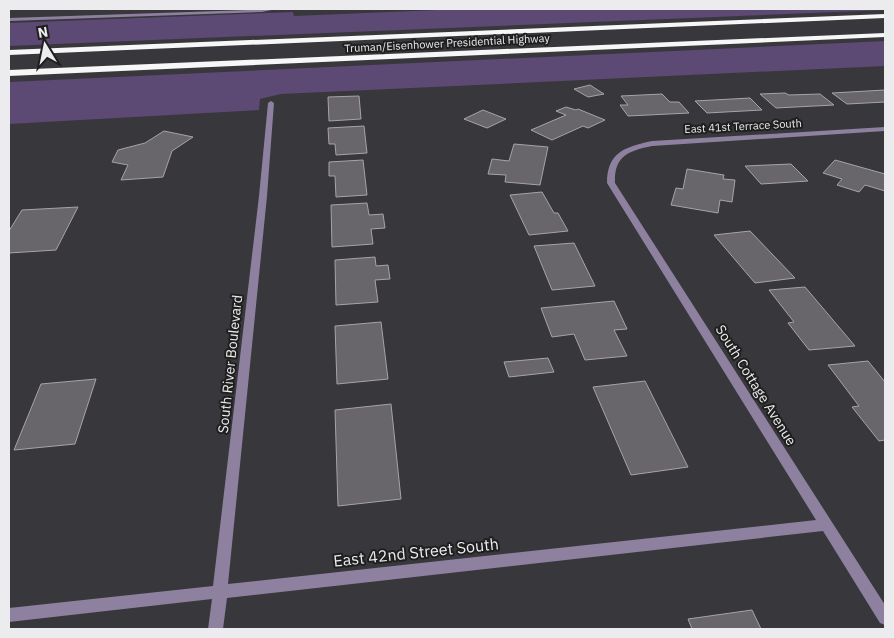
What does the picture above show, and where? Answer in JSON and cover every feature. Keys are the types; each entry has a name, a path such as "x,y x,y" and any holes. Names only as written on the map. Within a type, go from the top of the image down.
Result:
{"highway":[{"name":"Truman/Eisenhower Presidential Highway","path":"9,52 885,16"},
{"name":"Truman/Eisenhower Presidential Highway","path":"9,73 885,35"}],"street":[{"path":"9,20 262,11 274,9"},
{"name":"South River Boulevard","path":"216,629 264,196 271,102"},
{"name":"East 41st Terrace South","path":"610,166 612,161 620,154 648,144 885,129"},
{"name":"South Cottage Avenue","path":"610,166 611,183 885,618"},
{"name":"East 42nd Street South","path":"9,615 827,526"}],"shaded area":[{"path":"461,9 885,10 9,46 9,23 293,12 294,16"},
{"path":"885,41 885,66 281,94 260,99 259,110 9,124 9,82"}],"building":[{"path":"590,85 604,94 588,97 574,89"},
{"path":"885,90 885,102 847,104 832,93"},
{"path":"785,93 789,95 820,94 834,105 776,108 760,94"},
{"path":"662,94 670,102 679,102 689,113 628,116 620,105 628,105 621,96"},
{"path":"359,96 361,119 329,121 328,97"},
{"path":"750,98 762,110 707,113 695,101"},
{"path":"566,107 578,109 605,120 588,128 583,126 552,140 531,130 566,115 556,111"},
{"path":"483,110 506,119 487,128 464,119"},
{"path":"364,126 367,153 336,155 335,144 329,144 328,128"},
{"path":"164,131 193,137 172,151 163,177 121,180 128,165 112,162 118,150 145,143"},
{"path":"514,144 548,147 540,185 505,182 506,175 488,174 492,159 509,161"},
{"path":"363,160 367,195 336,197 335,176 329,176 329,162"},
{"path":"835,160 885,174 885,191 865,185 859,192 837,185 842,179 823,173"},
{"path":"791,164 808,181 761,184 745,166"},
{"path":"687,169 724,175 723,179 735,180 732,202 720,200 718,213 671,205 676,188 683,189"},
{"path":"542,192 554,213 558,213 568,231 529,235 510,195"},
{"path":"367,203 369,215 383,214 385,228 371,229 373,244 332,247 331,205"},
{"path":"78,207 56,250 9,253 9,231 22,210"},
{"path":"750,231 795,278 755,283 714,235"},
{"path":"574,243 595,286 552,290 534,246"},
{"path":"375,257 376,266 388,265 390,279 375,280 378,302 336,305 335,260"},
{"path":"805,287 855,346 809,350 788,323 794,322 769,290"},
{"path":"614,301 627,329 614,330 627,356 585,360 574,334 552,337 541,308"},
{"path":"381,322 388,379 337,384 335,326"},
{"path":"548,358 554,372 509,377 504,362"},
{"path":"868,361 885,382 885,440 879,441 852,407 859,406 828,365"},
{"path":"96,379 75,444 14,450 41,384"},
{"path":"645,381 688,467 631,475 593,387"},
{"path":"391,404 401,499 338,506 335,410"},
{"path":"752,610 761,629 692,629 688,619"}]}
